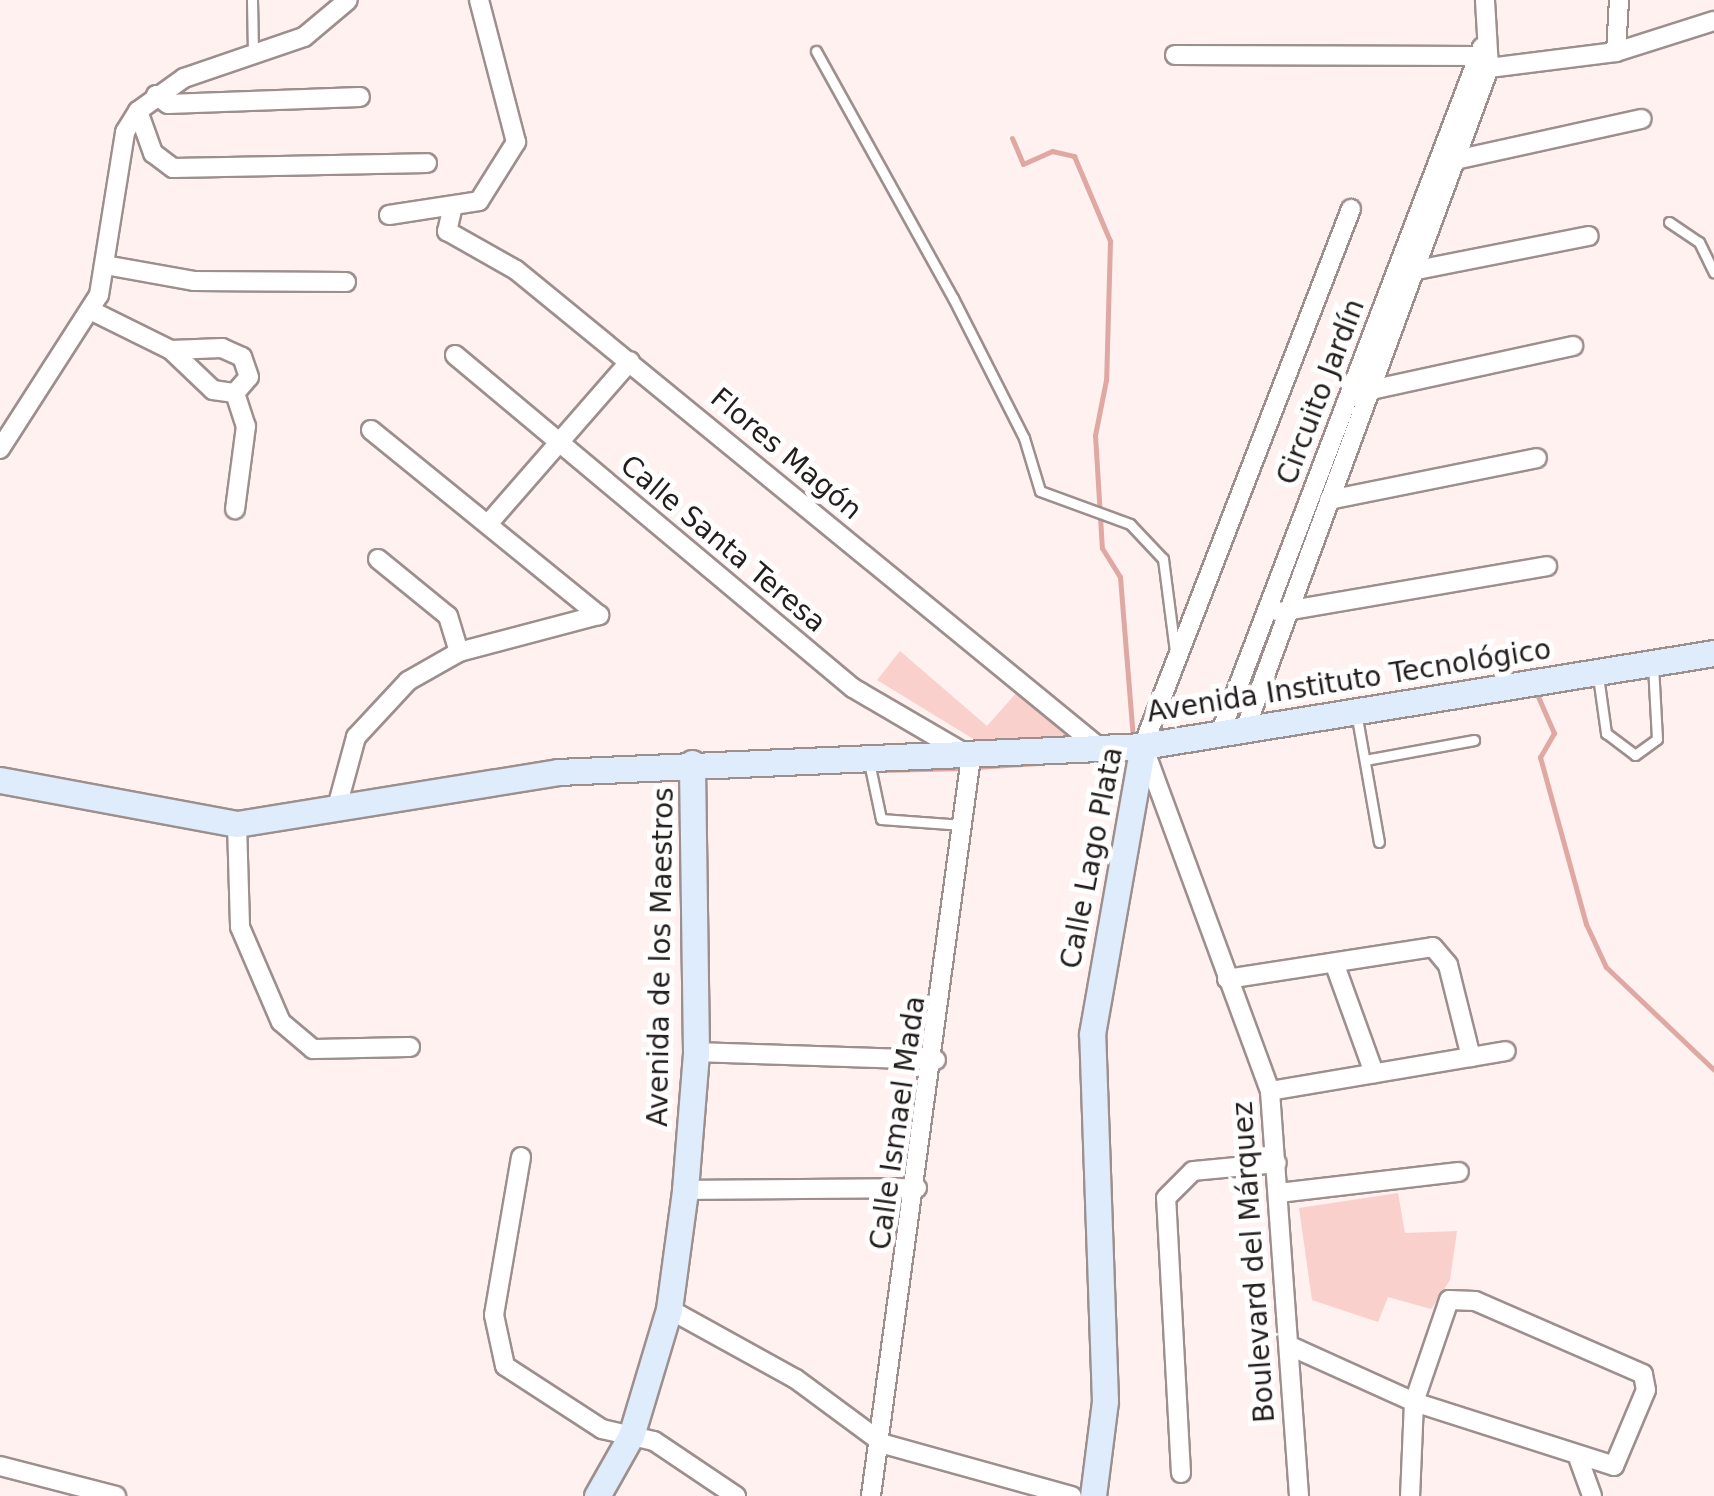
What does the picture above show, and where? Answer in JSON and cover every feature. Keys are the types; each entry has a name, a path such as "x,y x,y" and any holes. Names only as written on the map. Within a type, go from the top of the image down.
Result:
{"street":[{"path":"0,449 92,311 106,265 125,132 138,111 156,95 253,52 304,37 348,0"},
{"path":"389,216 452,210 500,181 516,142 479,0"},
{"name":"Circuito Jardín","path":"1277,612 1329,500 1455,160 1480,60 1485,0"},
{"path":"1616,52 1619,0"},
{"path":"1175,55 1480,60 1616,52 1714,21"},
{"name":"Circuito Jardín","path":"1234,729 1480,60"},
{"path":"156,95 168,104 360,97"},
{"path":"138,111 153,153 174,168 427,162"},
{"path":"1455,160 1642,119"},
{"name":"Calle Lago Plata","path":"1094,1496 1106,1401 1092,1034 1144,746 1175,654 1237,517 1352,209"},
{"name":"Flores Magón","path":"452,210 447,231 516,270 630,360 1100,748"},
{"path":"1412,270 1590,236"},
{"path":"106,265 194,282 346,282"},
{"path":"92,311 171,350 242,357 249,377 234,394"},
{"path":"1371,390 1573,346"},
{"path":"171,350 198,380 234,394 246,426 236,509"},
{"name":"Calle Santa Teresa","path":"455,355 853,688 971,756"},
{"path":"488,524 630,360"},
{"path":"337,807 356,737 379,707 459,652 599,615 371,430"},
{"path":"1329,500 1537,458"},
{"path":"378,559 448,616 459,652"},
{"path":"1277,612 1548,566"},
{"name":"Avenida Instituto Tecnológico","path":"237,824 511,777 692,763 971,756 1144,746 1714,653"},
{"name":"Boulevard del Márquez","path":"1144,746 1270,1090 1299,1496"},
{"name":"Calle Ismael Mada","path":"871,1496 884,1444 936,1060 971,756"},
{"name":"Avenida de los Maestros","path":"597,1496 631,1436 669,1309 686,1190 696,1052 692,763"},
{"path":"0,780 237,824 240,927 281,1022 313,1049 410,1047"},
{"path":"1227,979 1336,968 1428,946 1445,956 1471,1057"},
{"path":"1336,968 1374,1073"},
{"path":"696,1052 936,1060"},
{"path":"1270,1090 1506,1052"},
{"path":"522,1157 496,1346 524,1384 631,1436 654,1441 736,1496"},
{"path":"1180,1473 1166,1198 1193,1170 1277,1163"},
{"path":"1279,1194 1458,1172"},
{"path":"686,1190 917,1188"},
{"path":"1290,1346 1414,1402 1579,1460 1614,1466 1646,1390 1632,1365 1475,1301 1448,1300 1414,1402 1410,1496"},
{"path":"669,1309 796,1378 884,1444 1072,1496"},
{"path":"1579,1460 1592,1496"},
{"path":"0,1466 116,1496"}],"lane":[{"path":"252,0 253,52"},
{"path":"816,51 954,298 1024,438 1040,492 1130,524 1163,559 1175,654"},
{"path":"1669,222 1699,242 1714,273"},
{"path":"1597,670 1606,733 1634,755 1651,748 1660,720 1653,662"},
{"path":"1355,709 1379,842"},
{"path":"1365,760 1474,740"},
{"path":"869,759 881,819 963,825"}],"shaded area":[{"path":"900,651 987,726 1018,691 1072,735 1042,744 975,740 877,680"},
{"path":"1398,1193 1405,1233 1457,1231 1450,1280 1431,1309 1388,1297 1378,1322 1312,1300 1299,1208"}],"waterway":[{"path":"1012,138 1023,164 1052,151 1074,156 1110,241 1106,380 1095,435 1102,548 1120,577 1133,738"},
{"path":"1536,692 1554,733 1540,757 1586,924 1606,967 1714,1070"},
{"path":"975,767 1039,763"},
{"path":"880,770 964,768"}]}
